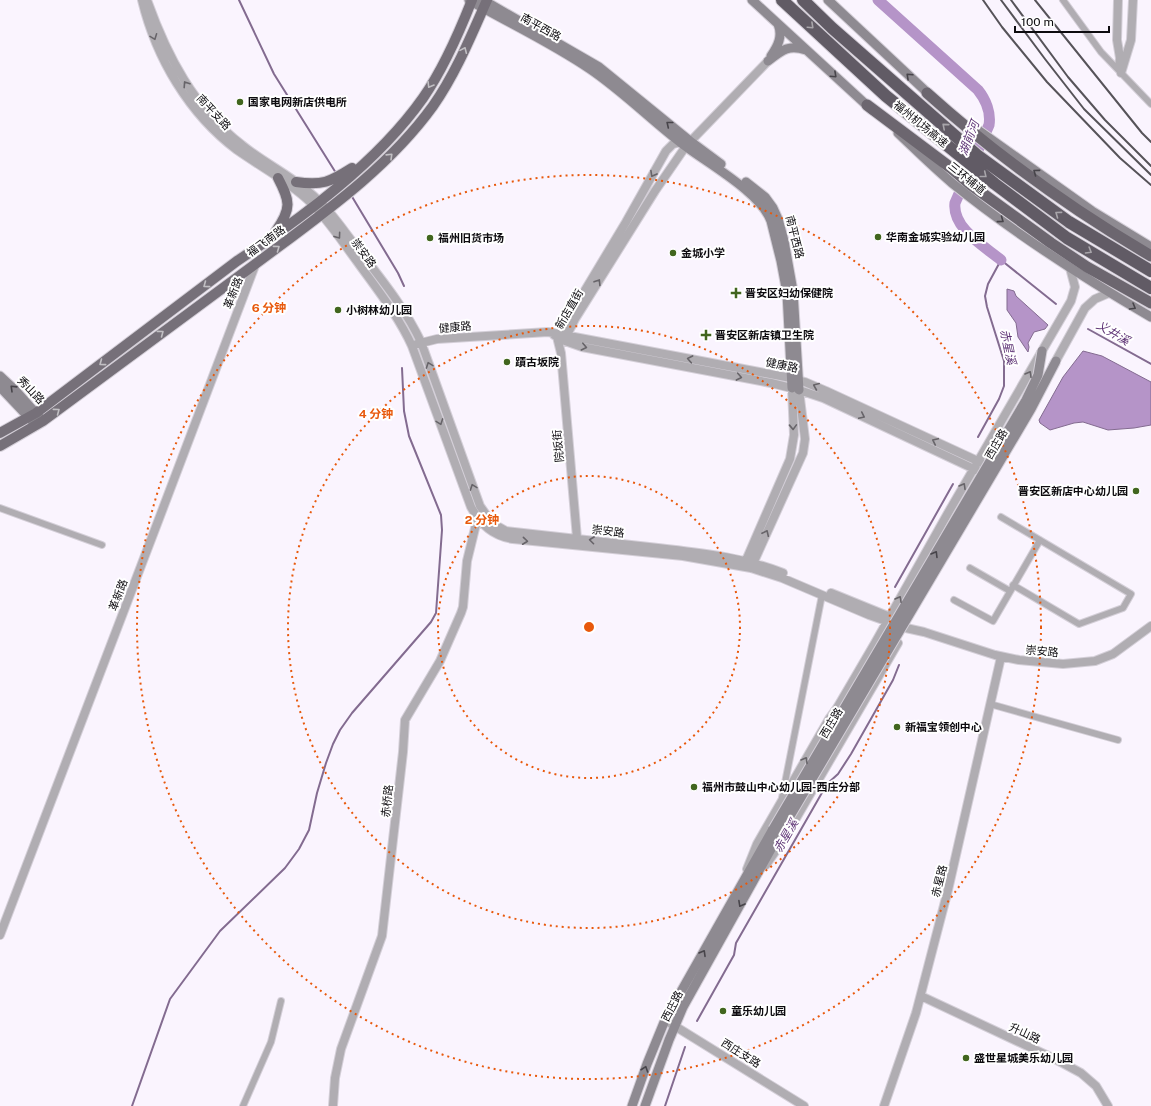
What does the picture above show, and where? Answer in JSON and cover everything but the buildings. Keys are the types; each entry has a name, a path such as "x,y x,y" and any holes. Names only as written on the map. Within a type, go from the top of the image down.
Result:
{"highway":[{"name":"福州机场高速","path":"782,0 886,96 994,184 1067,238 1151,288"},
{"name":"福州机场高速","path":"803,0 832,28 977,155 1069,222 1151,271"},
{"path":"927,92 991,143 1023,172 1111,233 1151,256"},
{"path":"867,105 1051,243 1087,267 1151,303"}],"main road":[{"name":"南平西路","path":"471,0 485,2 587,67 685,143 760,193 770,203 776,213 784,241 792,280 796,389"},
{"name":"福飞南路","path":"0,446 237,261 270,239 333,190 353,170 371,157 403,123 423,97 450,50 471,0"},
{"name":"三环辅道","path":"752,0 950,182 1028,240 1109,293 1151,317"},
{"path":"828,0 927,92"},
{"name":"福飞南路","path":"0,433 36,419 256,263 325,212 361,182 395,151 432,106 455,70 485,2"},
{"path":"768,61 776,49 780,38 778,24"},
{"path":"768,61 790,47 807,51"},
{"path":"991,143 1092,211 1151,247"},
{"path":"296,182 318,184 353,170"},
{"path":"270,239 283,221 288,205 285,192 278,178"},
{"path":"777,831 1026,400 1038,375 1042,351"},
{"name":"西庄路","path":"632,1106 647,1064 666,1020 777,831 1031,408 1056,361"},
{"name":"秀山路","path":"0,376 15,390 36,419"},
{"name":"秀山路","path":"0,387 36,419"},
{"name":"西庄路","path":"644,1106 675,1026 747,883"}],"street":[{"name":"南平支路","path":"142,0 151,30 164,61 194,109 232,146 302,196 316,203"},
{"name":"南平支路","path":"147,0 159,32 173,62 198,101 215,121 234,139 296,182 316,203"},
{"path":"1063,0 1092,42 1151,104"},
{"path":"1118,0 1117,40 1120,72"},
{"path":"1120,72 1131,40 1132,0"},
{"name":"新店直街","path":"561,353 575,319 685,143 768,61"},
{"name":"新店直街","path":"561,353 557,335 626,222 666,151 673,144 685,143"},
{"name":"崇安路","path":"316,203 395,298 412,325 421,342 480,506 492,523 506,531 699,552 748,565 822,595 888,619"},
{"name":"崇安路","path":"325,212 395,315 412,346 471,507 477,518 491,531 502,537 683,556 771,568 907,627 1001,657 1019,660 1057,664 1095,661 1113,654 1151,626"},
{"name":"革新路","path":"0,936 256,263"},
{"path":"747,883 753,852 780,803 1068,306 1073,296 1075,287 1070,268"},
{"path":"747,883 784,840 907,627 1081,316 1090,302 1109,293"},
{"name":"健康路","path":"412,346 421,342 437,339 548,332 566,338 795,379 826,391 993,473"},
{"name":"健康路","path":"566,338 582,347 796,389 823,398 976,465"},
{"name":"院坂街","path":"561,353 577,538"},
{"name":"南平西路","path":"748,565 803,454 805,439 796,389"},
{"name":"南平西路","path":"748,565 790,459 794,435 796,389"},
{"name":"赤桥路","path":"333,1106 335,1078 342,1049 382,936 403,752 405,720 440,661 463,608 467,561 480,506"},
{"path":"0,508 102,545"},
{"path":"970,568 1012,588 1079,624 1123,608 1131,594 1001,517"},
{"path":"954,600 993,621 1040,540"},
{"path":"780,803 822,595"},
{"name":"赤星路","path":"884,1106 921,996 950,883 1001,657"},
{"path":"990,704 1118,740"},
{"name":"升山路","path":"921,996 1076,1070 1096,1086 1108,1106"},
{"path":"243,1106 271,1042 281,1001"},
{"name":"西庄支路","path":"666,1020 804,1106"}],"shaded area":[{"path":"1007,289 1014,291 1016,296 1048,325 1045,329 1034,332 1028,343 1028,352 1018,337 1016,323 1007,310"},
{"path":"1083,351 1102,356 1151,382 1151,425 1108,430 1083,422 1050,430 1040,423 1039,420 1063,377"}],"waterway":[{"path":"239,0 274,74 336,173"},
{"name":"湖前河","path":"878,0 978,90 986,102 989,111 989,125 955,203 955,212 970,236 1001,260"},
{"path":"351,195 398,273 404,286"},
{"name":"赤星溪","path":"978,437 999,399 1004,386 1004,361 985,296 988,284 1001,260 1056,304"},
{"name":"义井溪","path":"1088,329 1151,364"},
{"path":"132,1106 170,999 220,931 285,868 299,849 309,830 317,793 326,763 340,730 352,713 431,622 436,613 442,530 441,515 409,436 404,411 402,368"},
{"name":"赤星溪","path":"895,587 953,484"},
{"name":"赤星溪","path":"697,1021 734,955 736,943 827,784 838,774 851,754 893,680 899,665"},
{"name":"赤星溪","path":"665,1106 685,1047"}],"railway":[{"path":"983,0 1002,27 1047,82 1120,158 1151,185"},
{"path":"1001,0 1084,109 1151,175"},
{"path":"1011,0 1068,77 1105,120 1151,166"},
{"path":"1035,0 1142,133 1151,142"}],"place":[{"name":"国家电网新店供电所","path":"240,102"},
{"name":"华南金城实验幼儿园","path":"878,237"},
{"name":"福州旧货市场","path":"430,238"},
{"name":"金城小学","path":"673,253"},
{"name":"晋安区妇幼保健院","path":"736,293"},
{"name":"小树林幼儿园","path":"338,310"},
{"name":"晋安区新店镇卫生院","path":"706,335"},
{"name":"蹟古坂院","path":"507,362"},
{"name":"晋安区新店中心幼儿园","path":"1136,491"},
{"name":"新福宝领创中心","path":"897,727"},
{"name":"福州市鼓山中心幼儿园-西庄分部","path":"694,787"},
{"name":"童乐幼儿园","path":"723,1011"},
{"name":"盛世星城美乐幼儿园","path":"966,1058"}]}
